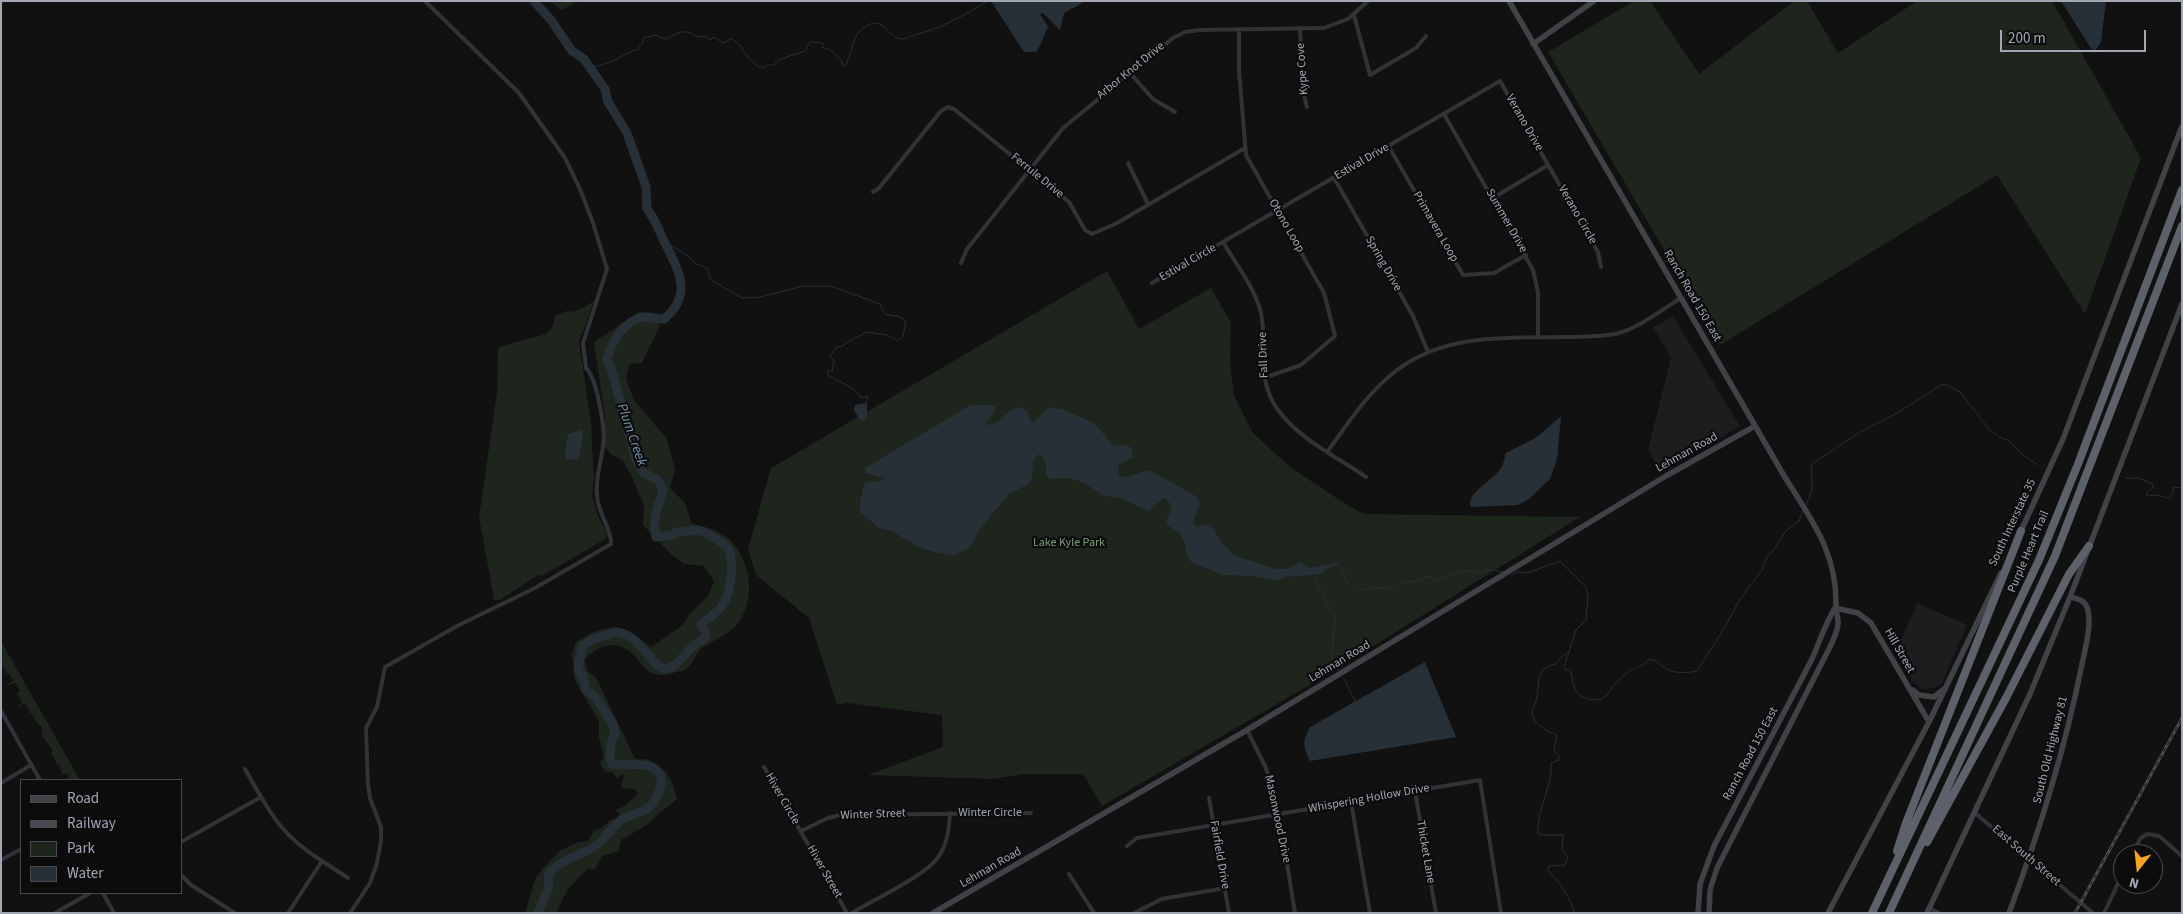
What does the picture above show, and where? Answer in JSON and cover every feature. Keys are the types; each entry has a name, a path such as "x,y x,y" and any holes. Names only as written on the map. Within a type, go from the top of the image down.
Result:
{"highway":[{"name":"Purple Heart Trail","path":"1872,913 2039,560 2078,464 2182,190"},
{"name":"Purple Heart Trail","path":"1888,913 2052,562 2182,226"},
{"path":"1888,880 1906,823 2020,531"},
{"path":"1902,885 1977,752 2069,574 2089,546"}],"main road":[{"name":"Ranch Road 150 East","path":"1509,1 1807,513 1829,555 1835,577 1835,608 1838,624 1832,643 1717,868 1710,890 1709,913"},
{"path":"1533,44 1594,1"},
{"name":"South Interstate 35","path":"1828,913 1947,687 2063,439 2182,126"},
{"path":"1928,911 2030,694 2070,596 2182,304"},
{"name":"Lehman Road","path":"933,913 1247,730 1666,476 1755,426"},
{"name":"South Old Highway 81","path":"2009,913 2047,808 2063,749 2089,626 2086,605 2079,599 2070,596"},
{"name":"Ranch Road 150 East","path":"1698,913 1700,884 1705,867 1812,659 1821,640 1826,622 1835,608"},
{"name":"Hill Street","path":"1835,608 1858,613 1871,623 1929,722"},
{"path":"1908,686 1918,695 1934,697 1947,687"},
{"path":"1757,765 1767,770"}],"street":[{"path":"350,913 370,883 377,863 381,841 381,827 370,798 368,785 366,728 377,707 385,667 457,626 535,588 610,544 612,535 599,510 597,475 604,446 603,433 597,394 591,372 586,368 584,343 607,269 593,223 565,158 519,93 425,1"},
{"name":"Arbor Knot Drive","path":"961,263 967,249 1066,125 1161,46 1179,35 1192,30 1300,30 1324,28 1342,22 1354,15 1368,1"},
{"path":"1354,15 1370,75 1416,48 1426,36"},
{"name":"Otono Loop","path":"1239,30 1244,148 1251,166 1324,292 1335,336 1301,365 1264,378"},
{"name":"Kype Cove","path":"1300,30 1304,95 1307,107"},
{"path":"1130,73 1153,99 1175,112"},
{"name":"Estival Drive","path":"1223,242 1500,81"},
{"name":"Verano Drive","path":"1500,81 1548,165"},
{"name":"Ferrule Drive","path":"872,192 879,188 941,111 948,107 954,109 1069,202 1085,230 1090,234 1098,233 1244,148"},
{"name":"Summer Drive","path":"1444,114 1526,255 1537,283 1538,338"},
{"name":"Primavera Loop","path":"1389,147 1463,275 1494,273 1526,255"},
{"path":"1128,163 1148,204"},
{"path":"1493,198 1548,165"},
{"name":"Verano Circle","path":"1548,165 1598,252 1601,267"},
{"name":"Spring Drive","path":"1334,178 1413,316 1428,352"},
{"name":"Estival Circle","path":"1152,283 1223,242"},
{"name":"Fall Drive","path":"1223,242 1258,305 1263,325 1264,378 1270,397 1283,417 1301,434 1366,477"},
{"path":"1328,451 1373,392 1397,370 1428,352 1475,339 1593,337 1622,332 1645,321 1682,298"},
{"path":"1,711 39,779"},
{"name":"Masonwood Drive","path":"1247,730 1266,768 1279,814 1295,913"},
{"path":"1,783 31,765"},
{"name":"Hiver Circle","path":"764,767 800,831"},
{"path":"245,769 282,830 294,841 348,878"},
{"name":"Whispering Hollow Drive","path":"1127,846 1137,838 1480,780 1501,913"},
{"name":"Thicket Lane","path":"1415,791 1436,913"},
{"path":"182,841 261,797"},
{"name":"Fairfield Drive","path":"1209,798 1229,913"},
{"path":"1351,802 1370,913"},
{"path":"852,913 921,873 936,861 946,839 950,813"},
{"name":"Winter Street","path":"800,831 828,818 841,815 950,813"},
{"name":"Winter Circle","path":"950,813 1031,813"},
{"name":"East South Street","path":"1975,813 1993,826 2093,913"},
{"name":"Hiver Street","path":"800,831 847,913"},
{"path":"2138,844 2147,834 2158,836 2182,856"},
{"path":"1,860 20,850"},
{"path":"288,913 322,861"},
{"path":"1069,874 1094,913"},
{"path":"182,876 192,885 236,913"},
{"path":"1134,913 1162,899 1225,888"},
{"path":"55,913 88,894"},
{"path":"104,894 114,913"},
{"path":"2104,913 2113,894"},
{"path":"1928,911 1939,913"}],"shaded area":[{"path":"1673,316 1740,426 1661,473 1648,450 1671,358 1653,327"},
{"path":"1917,603 1967,625 1942,683 1934,688 1922,689 1912,681 1897,650"}],"green space":[{"path":"549,1 578,1 562,10"},
{"path":"1634,1 1650,1 1699,74 1794,1 1807,1 1838,53 1917,1 2052,1 2141,158 2085,314 1997,175 1720,345 1548,52"},
{"name":"Lake Kyle Park","path":"1107,271 1139,329 1211,288 1231,323 1230,362 1234,396 1253,433 1290,467 1347,505 1364,514 1580,517 1332,672 1102,806 1083,774 1024,774 993,779 868,775 943,747 942,715 847,703 837,705 809,618 756,575 748,549 771,468"},
{"path":"594,301 579,342 591,422 594,480 592,495 598,516 608,535 607,538 542,576 538,575 500,600 494,600 479,517 497,392 498,349 502,346 546,334 552,328 555,316 566,311 577,310"},
{"path":"639,312 650,313 660,326 642,363 629,364 626,379 634,400 667,439 675,470 670,488 685,503 692,524 709,528 724,535 739,552 748,573 749,596 742,618 735,627 700,650 687,669 656,675 645,669 626,649 615,645 604,646 585,659 587,671 596,677 635,759 651,761 664,770 672,783 677,799 650,823 621,840 619,851 602,856 595,869 587,869 568,889 556,913 525,913 535,879 543,868 561,850 579,842 588,841 594,830 600,829 612,819 617,824 623,818 615,810 623,807 638,794 635,789 621,788 624,774 616,778 612,772 605,772 600,762 604,757 599,738 599,722 575,680 572,654 576,642 591,633 611,627 625,629 651,647 683,625 690,613 708,596 714,581 704,566 684,564 671,554 643,525 644,506 631,475 623,461 611,454 604,446 605,417 594,342"},
{"path":"1,641 79,779 69,779 68,774 62,774 59,764 57,765 53,755 50,754 53,751 41,734 43,730 31,713 24,716 30,712 25,703 18,708 22,702 18,694 15,695 20,691 16,683 5,686 13,681 9,673 1,677 7,673 1,663"}],"water":[{"path":"991,1 1086,1 1064,13 1060,30 1043,13 1040,14 1048,27 1041,44 1036,52 1024,52"},
{"path":"2061,1 2106,1 2101,42 2094,53"},
{"path":"867,403 867,417 864,420 859,419 854,410 855,405"},
{"path":"971,405 991,405 995,407 994,413 985,422 988,425 998,422 1011,410 1022,407 1027,411 1032,423 1049,407 1062,409 1094,423 1114,446 1127,445 1131,448 1133,458 1122,462 1118,467 1119,476 1125,477 1149,470 1194,495 1200,502 1193,522 1195,527 1210,524 1222,543 1236,556 1276,569 1287,569 1300,562 1309,568 1339,562 1337,565 1325,569 1322,574 1284,577 1278,581 1252,576 1222,575 1190,561 1181,535 1167,524 1172,507 1165,497 1148,511 1121,498 1104,496 1085,483 1076,480 1068,478 1050,479 1046,476 1046,463 1040,454 1034,460 1030,483 1009,494 983,525 968,549 954,555 938,553 918,547 892,531 879,528 860,512 860,501 864,484 886,478 865,473 865,468"},
{"path":"1561,416 1557,459 1550,479 1529,499 1518,505 1471,507 1472,497 1501,468 1506,453 1537,437"},
{"path":"582,430 583,438 579,456 577,459 566,460 565,453 568,434"},
{"path":"1425,662 1456,737 1310,761 1304,744 1310,727"}],"waterway":[{"name":"Plum Creek","path":"534,1 551,20 572,51 584,59 605,89 608,102 627,133 646,187 647,209 678,270 681,290 679,300 673,310 664,319 645,317 631,322 620,332 612,345 607,359 636,460 644,473 658,480 663,490 655,519 656,537 693,530 705,532 727,548 731,558 730,586 725,601 716,612 701,624 706,633 705,638 693,646 674,666 665,669 658,666 637,642 627,635 617,632 593,639 584,645 581,651 578,670 583,676 586,690 596,698 613,724 615,734 610,753 612,764 641,765 652,768 660,775 661,785 655,801 648,808 624,818 593,848 559,864 553,869 548,875 549,887 538,913"},
{"path":"590,69 613,61 634,50 636,51 643,43 643,38 655,35 665,39 684,32 697,37 703,36 711,40 714,37 723,43 731,39 740,46 754,63 765,68 768,65 774,65 778,60 805,51 810,42 823,43 822,47 830,50 842,61 842,65 845,66 857,34 868,25 880,24 892,35 904,39 943,25 988,1"},
{"path":"663,240 689,257 694,263 707,268 711,280 742,298 760,297 803,286 831,286 880,304 885,314 900,317 906,321 903,336 898,341 887,335 867,332 843,346 837,347 830,356 834,361 832,371 827,371 828,375 851,388 861,398 868,396 866,403"},
{"path":"1806,505 1812,487 1812,464 1860,432 1897,413 1941,385 1947,385 1960,392 1989,429 2001,438 2010,441 2019,452 2038,465"},
{"path":"2125,478 2139,478 2153,484 2153,488 2147,492 2147,496 2157,495 2169,498 2173,493 2173,487 2182,488"},
{"path":"1511,575 1518,572 1528,573 1560,561 1585,586 1588,595 1586,620 1576,630 1564,667 1566,670 1570,670 1577,693 1585,698 1594,700 1607,695 1627,673 1644,664 1649,659 1656,661 1671,671 1697,671 1740,599 1762,570 1768,555 1773,551 1786,531 1799,521 1803,511"},
{"path":"1338,564 1342,568 1348,583 1364,590 1370,588 1395,589 1403,582 1412,582 1429,576 1438,580 1464,571 1495,570 1502,572"},
{"path":"1312,573 1329,607 1335,614 1332,656 1339,670"},
{"path":"1568,652 1557,663 1547,667 1542,673 1532,714 1538,724 1557,735 1554,751 1559,756 1559,760 1551,763 1550,781 1539,816 1538,834 1563,835 1562,849 1568,858 1565,865 1549,866 1548,870 1564,890 1571,902 1574,913"},
{"path":"1344,679 1355,701"}],"railway":[{"path":"2075,913 2182,718"}]}
